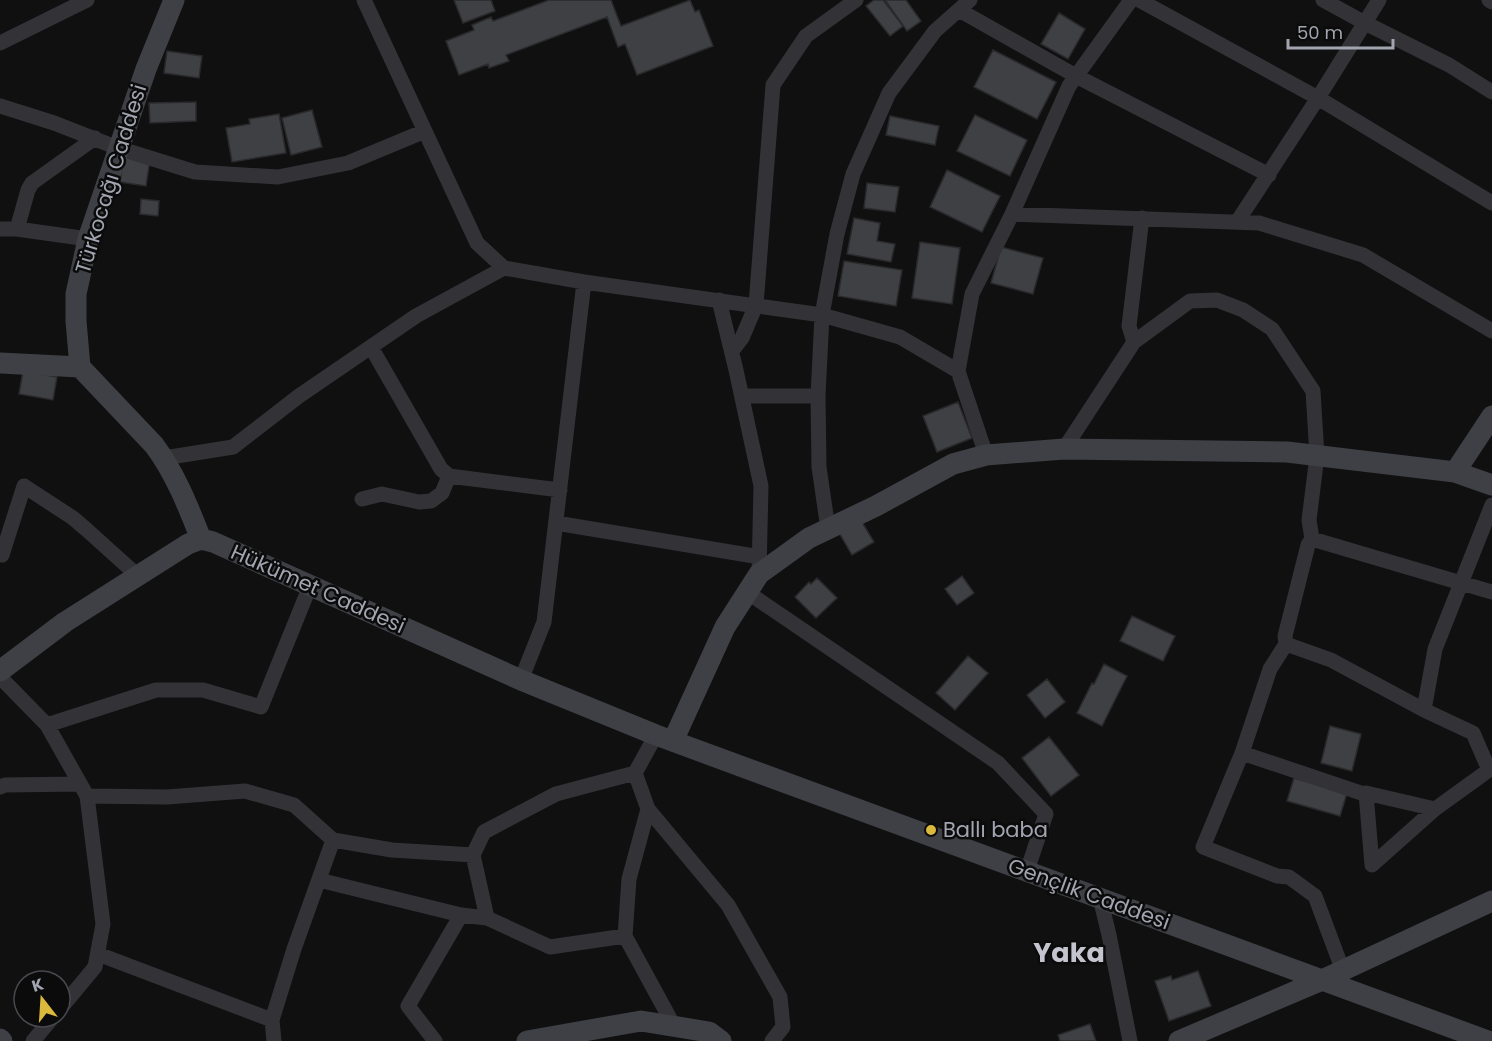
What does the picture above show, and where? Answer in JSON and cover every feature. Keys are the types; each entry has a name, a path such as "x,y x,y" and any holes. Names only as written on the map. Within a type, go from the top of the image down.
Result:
{"street":[{"path":"0,43 87,0"},
{"name":"Türkocağı Caddesi","path":"80,368 76,294 88,239 146,69 174,0"},
{"path":"364,0 477,243 504,268 584,282 822,315 900,337 958,371"},
{"path":"732,351 742,338 756,305 773,85 806,36 856,0"},
{"path":"986,455 958,371 972,294 1012,214 1069,86 1131,0"},
{"path":"1139,0 1318,98 1492,203"},
{"path":"1323,0 1449,64 1492,92"},
{"path":"1237,222 1379,0"},
{"path":"828,529 819,467 818,396 822,315 837,234 854,174 889,93 935,31 964,5 1076,76 1269,175"},
{"path":"0,106 54,123 118,148 195,172 278,177 348,163 425,131"},
{"path":"17,230 32,183 95,138"},
{"path":"1012,214 1259,223 1363,255 1492,331"},
{"path":"1134,342 1129,326 1142,218"},
{"path":"0,229 88,239"},
{"path":"164,458 233,447 299,396 416,316 504,268"},
{"path":"520,680 544,622 584,282"},
{"path":"487,918 473,855 484,832 556,794 636,773 665,738 724,627 747,592 760,566 761,486 719,300"},
{"path":"1064,449 1134,342 1190,301 1217,300 1243,310 1272,329 1313,391 1317,456 1310,520 1312,538 1308,545 1285,636 1286,644 1270,669 1242,753 1203,847 1277,876 1290,877 1315,896 1343,971"},
{"path":"371,347 441,469 449,476 560,490"},
{"path":"0,363 80,368 164,458 182,492 201,539 188,544 65,622 0,671"},
{"path":"742,396 818,396"},
{"path":"1455,472 1492,416"},
{"path":"556,522 760,566 809,538 876,506 953,464 986,455 1064,449 1287,452 1455,472 1492,485"},
{"path":"362,500 382,494 419,502 431,501 442,493 449,476"},
{"path":"2,555 24,486 80,524 138,576"},
{"path":"1424,710 1435,650 1492,505"},
{"path":"1312,538 1492,592"},
{"name":"Hükümet Caddesi","path":"201,539 213,542 520,680 665,738"},
{"path":"47,725 156,690 203,690 261,707 310,585"},
{"path":"747,592 998,763 1046,814 1027,871"},
{"path":"1286,644 1331,660 1473,734 1489,770 1436,808 1372,865 1366,793"},
{"path":"0,676 47,725 83,790 103,924 95,967 72,995"},
{"name":"Gençlik Caddesi","path":"665,738 1488,1041"},
{"path":"1242,753 1364,794 1436,808"},
{"path":"636,773 648,809 728,904 780,997 783,1027 772,1041"},
{"path":"0,787 5,785 167,797 245,791 294,805 333,840 392,850 473,855"},
{"path":"648,809 629,879 625,936 674,1026"},
{"path":"274,1041 272,1020 333,840"},
{"path":"319,880 461,915 487,918 550,947 625,936"},
{"path":"1100,898 1130,1041"},
{"path":"1179,1041 1323,980 1492,901"},
{"path":"435,1041 408,1006 461,915"},
{"path":"98,954 272,1020"},
{"path":"527,1041 641,1021 709,1032 721,1041"},
{"path":"33,1041 43,1029"}],"building":[{"path":"454,0 491,0 495,11 463,23"},
{"path":"549,0 611,0 621,26 690,0 695,12 699,10 713,46 637,75 625,44 618,47 607,17 506,55 509,61 489,68 488,64 459,75 446,41 474,30 472,25 491,17 493,21"},
{"path":"874,0 883,0 903,26 890,36 866,6"},
{"path":"885,0 906,0 921,21 907,31"},
{"path":"1059,13 1085,29 1068,59 1041,44"},
{"path":"993,50 1056,82 1037,119 974,87"},
{"path":"167,51 202,56 199,78 164,73"},
{"path":"196,102 196,121 150,123 149,103"},
{"path":"312,110 322,147 291,155 282,118"},
{"path":"279,114 286,153 232,162 226,128 250,124 249,119"},
{"path":"975,115 1027,140 1010,176 957,151"},
{"path":"890,116 939,126 935,145 886,135"},
{"path":"124,156 150,160 146,186 120,182"},
{"path":"947,170 1000,196 982,232 930,207"},
{"path":"867,183 899,187 895,212 864,208"},
{"path":"141,199 159,201 158,216 140,214"},
{"path":"854,218 880,223 877,241 895,244 891,262 847,254"},
{"path":"920,242 960,248 952,304 912,298"},
{"path":"1001,247 1043,258 1033,294 991,283"},
{"path":"844,261 902,270 896,306 838,296"},
{"path":"23,371 57,377 53,400 19,394"},
{"path":"958,402 972,438 937,452 923,416"},
{"path":"859,517 874,542 852,555 837,529"},
{"path":"962,576 974,593 957,605 945,589"},
{"path":"817,578 837,598 816,618 795,597 809,582 811,584"},
{"path":"1132,616 1175,636 1163,661 1120,641"},
{"path":"968,656 988,673 955,710 936,693"},
{"path":"1104,664 1127,676 1102,726 1077,713"},
{"path":"1047,679 1065,702 1045,718 1027,695"},
{"path":"1330,726 1361,734 1352,771 1321,763"},
{"path":"1049,737 1079,775 1051,796 1022,758"},
{"path":"1294,778 1347,793 1340,816 1287,801"},
{"path":"1198,971 1211,1006 1169,1021 1155,981 1171,976 1172,980"},
{"path":"1090,1024 1096,1041 1060,1041 1058,1035"}],"place":[{"name":"Ballı baba","path":"931,830"}],"district":[{"name":"Yaka","path":"1069,953"}]}
